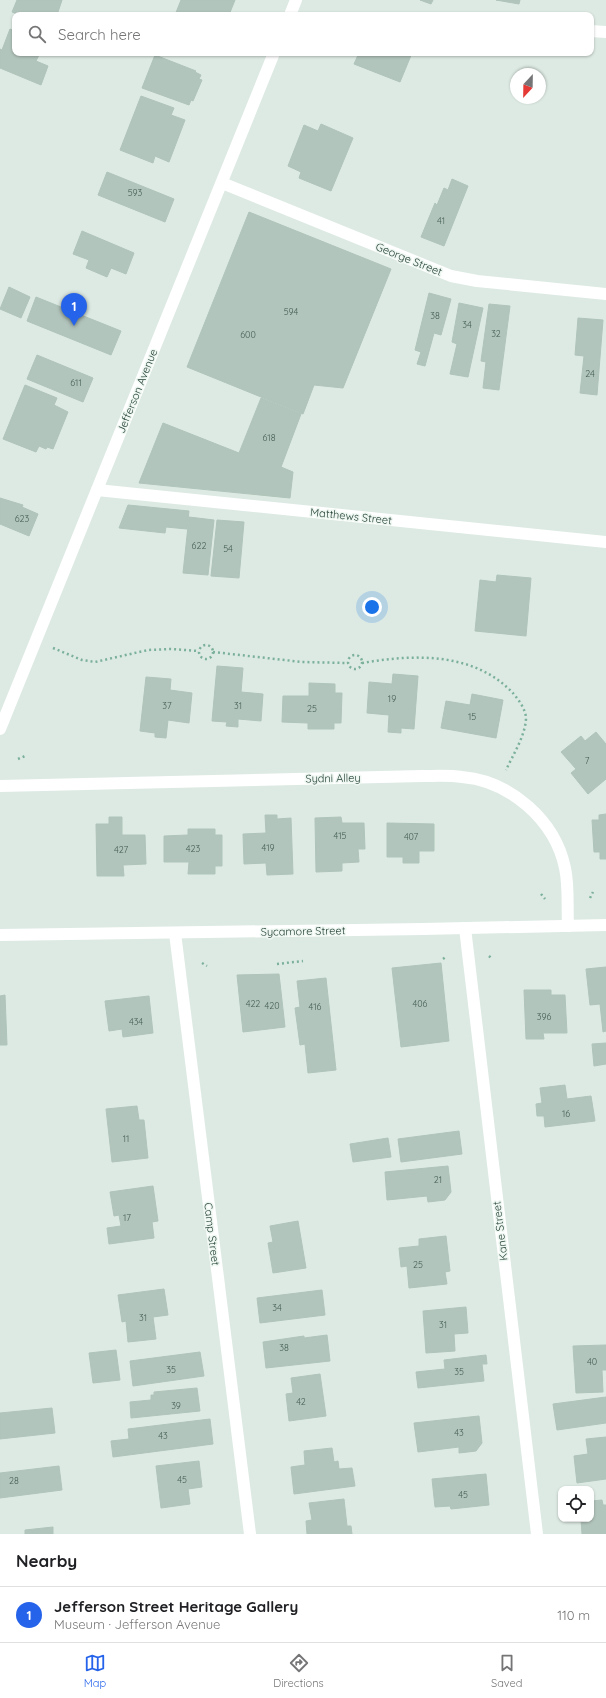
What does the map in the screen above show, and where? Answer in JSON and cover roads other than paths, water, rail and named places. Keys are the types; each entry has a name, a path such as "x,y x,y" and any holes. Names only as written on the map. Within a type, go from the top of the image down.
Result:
{"street":[{"path":"291,12 296,0"},
{"path":"594,31 606,32"},
{"name":"Jefferson Avenue","path":"0,729 273,56"},
{"name":"George Street","path":"222,183 451,276 477,281 606,294"},
{"name":"Matthews Street","path":"97,490 606,542"},
{"name":"Sydni Alley","path":"0,786 422,776 463,777 480,780 499,787 514,795 528,806 550,833 565,867 567,880 568,926"},
{"name":"Sycamore Street","path":"0,935 606,925"},
{"name":"Kane Street","path":"465,928 536,1534"},
{"name":"Camp Street","path":"175,933 250,1534"}],"place":[{"name":"Jefferson Street Heritage Gallery","path":"74,326"}]}
